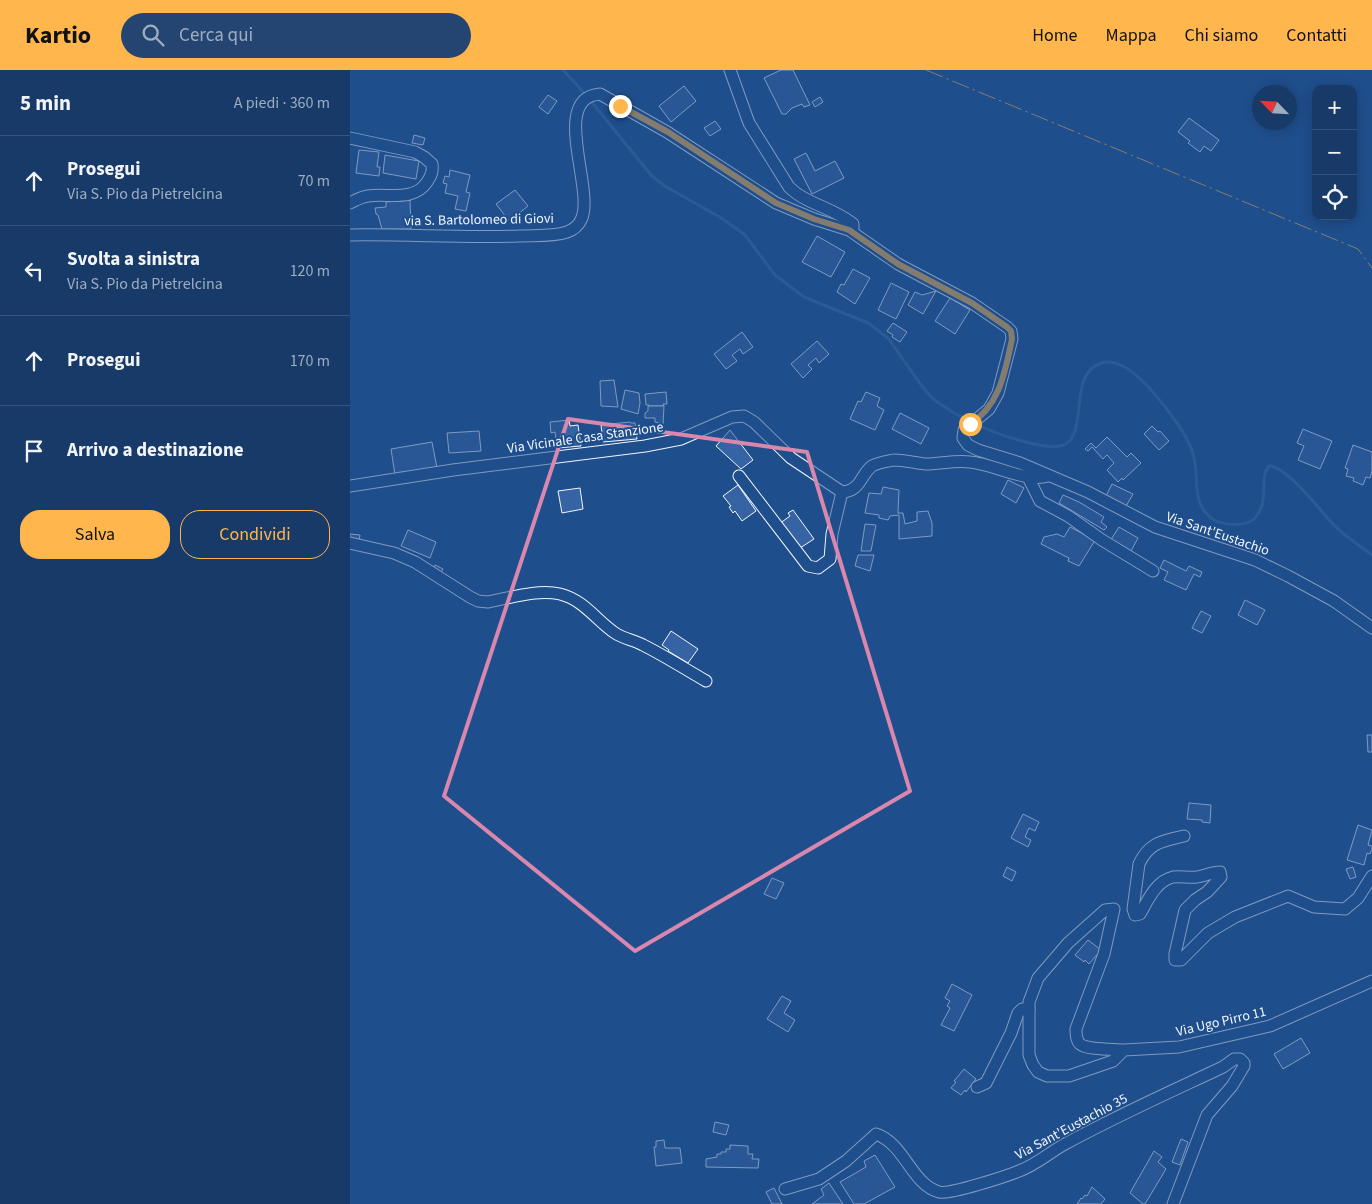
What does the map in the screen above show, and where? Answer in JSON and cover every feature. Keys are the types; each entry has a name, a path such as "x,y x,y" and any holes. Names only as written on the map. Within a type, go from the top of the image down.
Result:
{"street":[{"path":"730,70 749,123 789,187 806,200 847,219 852,224 853,232"},
{"name":"via S. Bartolomeo di Giovi","path":"350,235 486,237 553,234 573,230 581,221 585,204 575,136 576,118 578,110 585,100 596,94 607,97 668,132 776,203 814,219 853,232"},
{"name":"via S. Bartolomeo di Giovi","path":"350,138 415,152 424,156 432,164 433,172 421,190 407,195 370,195 350,203"},
{"name":"Via Sant'Eustachio","path":"853,232 898,264 972,303 1011,331 1012,339 998,393 989,409 964,430 963,438 968,445 1020,463 1088,492 1155,527 1238,554 1288,576 1334,601 1372,628"},
{"name":"Via Vicinale Casa Stanzione","path":"350,486 454,470 645,446 680,439 732,417 744,416 754,422 790,458 842,492"},
{"path":"739,476 808,566 818,568 830,559 832,534 842,492 850,492 858,485 872,466 893,460 926,464 970,462 1000,468 1028,477 1042,478 1050,476"},
{"path":"1028,477 1040,501 1068,516 1102,540 1153,571"},
{"path":"350,542 394,553 415,562 470,598 478,601 488,602 544,592 560,594 576,600 615,633 641,644 706,681"},
{"path":"1184,836 1158,842 1150,847 1141,859 1133,909 1135,915 1140,914 1156,888 1165,880 1174,877 1196,877 1220,872 1221,877 1211,888 1185,910 1175,960 1181,960 1208,933 1235,918 1288,896 1314,907 1345,909 1358,898 1372,876"},
{"name":"Via Ugo Pirro 11","path":"1029,1009 1029,1002 1038,978 1068,943 1104,910 1114,909 1104,954 1076,1029 1076,1038 1080,1045 1089,1048 1124,1050 1179,1047 1270,1026 1372,981"},
{"path":"977,1087 986,1083 1011,1033 1018,1013 1022,1009 1029,1009 1029,1055 1032,1065 1038,1072 1047,1076 1068,1076 1112,1061 1124,1050"},
{"name":"Via Sant'Eustachio 35","path":"785,1189 819,1179 846,1161 876,1134 886,1137 898,1149 927,1187 941,1192 970,1186 1021,1171 1064,1144 1234,1060 1240,1059 1244,1066 1232,1086 1207,1114 1173,1204"}],"highlighted area":[{"path":"568,419 807,452 910,791 635,951 444,796"}],"building":[{"path":"781,70 793,70 810,105 804,107 802,104 792,108 786,114 782,114 764,78"},
{"path":"684,86 696,101 671,122 659,106"},
{"path":"548,95 557,101 548,114 539,107"},
{"path":"820,97 823,102 815,107 812,102"},
{"path":"1189,118 1219,140 1211,151 1204,146 1200,152 1178,132"},
{"path":"715,121 721,129 710,136 704,128"},
{"path":"414,135 425,138 423,145 412,143"},
{"path":"359,150 379,152 377,167 380,167 379,176 356,173"},
{"path":"806,153 815,171 835,161 844,178 812,194 794,159"},
{"path":"385,155 419,161 416,179 383,173"},
{"path":"450,170 470,175 466,192 470,193 466,211 455,209 458,196 445,193 447,184 443,183 445,176 449,177"},
{"path":"515,190 528,206 509,221 496,204"},
{"path":"410,200 411,229 382,229 375,208 386,207 386,202"},
{"path":"817,236 845,252 831,277 802,262"},
{"path":"853,269 870,278 855,304 837,292 841,284 844,285"},
{"path":"891,283 909,292 896,319 878,310"},
{"path":"936,291 923,314 908,305 915,292 922,295"},
{"path":"950,298 970,310 955,334 935,321"},
{"path":"893,323 907,332 900,342 887,331"},
{"path":"742,332 753,347 743,354 740,349 732,355 737,361 726,369 714,354"},
{"path":"817,341 829,354 819,363 816,358 808,365 812,369 803,378 791,364"},
{"path":"614,380 618,407 601,406 600,381"},
{"path":"625,390 639,393 638,414 621,409"},
{"path":"666,392 667,404 663,404 664,406 646,405 645,394"},
{"path":"866,392 880,398 877,406 884,410 875,430 850,419 858,401 861,402"},
{"path":"648,406 664,406 663,424 655,422 655,418 645,418"},
{"path":"900,413 929,428 921,444 892,429"},
{"path":"569,420 570,426 578,425 581,446 557,448 555,432 551,433 550,422"},
{"path":"635,423 637,439 603,442 601,425"},
{"path":"1152,426 1158,432 1160,431 1169,441 1159,450 1144,434"},
{"path":"1303,429 1332,441 1320,469 1298,460 1304,446 1297,443"},
{"path":"730,430 753,460 741,469 716,446"},
{"path":"479,431 481,451 449,453 447,433"},
{"path":"1107,437 1127,457 1131,453 1141,463 1123,480 1122,478 1118,482 1107,470 1114,463 1107,455 1103,459 1092,447 1088,451 1085,449 1091,443 1096,448"},
{"path":"432,442 437,468 395,475 391,449"},
{"path":"1353,445 1372,452 1372,471 1370,478 1366,477 1363,485 1353,481 1354,478 1346,476 1348,469 1345,468"},
{"path":"1008,480 1024,488 1016,503 1001,494"},
{"path":"1112,484 1133,494 1125,508 1105,498"},
{"path":"738,485 756,511 742,521 735,511 733,513 729,507 731,506 723,496"},
{"path":"883,487 899,490 898,513 903,513 905,524 917,521 917,512 928,511 932,523 932,536 899,539 899,515 890,516 888,520 879,518 879,515 865,513 869,493 881,494"},
{"path":"580,488 583,509 562,513 558,491"},
{"path":"1063,495 1104,517 1101,522 1107,527 1104,530 1059,503"},
{"path":"793,510 814,539 797,550 779,524 790,516 788,513"},
{"path":"865,524 876,525 871,551 861,551"},
{"path":"1070,527 1089,537 1094,542 1079,566 1068,561 1069,558 1041,544 1044,537 1057,534 1064,537"},
{"path":"1119,527 1138,538 1130,553 1110,541"},
{"path":"408,530 436,542 430,558 401,546"},
{"path":"350,534 360,535 359,541 350,539"},
{"path":"858,555 874,555 870,571 855,566"},
{"path":"1164,560 1186,571 1189,566 1202,572 1200,577 1194,574 1186,590 1164,580 1168,572 1160,568"},
{"path":"435,565 443,569 440,574 433,570"},
{"path":"1245,600 1265,610 1257,625 1238,615"},
{"path":"1201,611 1211,616 1202,633 1192,628"},
{"path":"671,631 698,649 688,663 668,651 662,645"},
{"path":"1367,735 1372,735 1372,752 1368,752"},
{"path":"1189,803 1211,805 1210,823 1202,822 1202,820 1187,819"},
{"path":"1023,814 1039,822 1035,831 1029,828 1025,837 1031,840 1028,847 1011,838"},
{"path":"1358,825 1372,830 1368,845 1372,846 1372,849 1370,854 1367,853 1364,865 1347,860"},
{"path":"1007,867 1016,872 1012,881 1003,876"},
{"path":"1353,867 1356,877 1350,879 1346,869"},
{"path":"772,878 784,883 776,899 764,894"},
{"path":"1088,940 1101,950 1089,964 1075,955"},
{"path":"952,984 972,995 954,1031 941,1025 950,1008 947,1006 950,1001 945,998"},
{"path":"782,996 791,1001 784,1013 795,1020 788,1032 767,1019"},
{"path":"1301,1038 1310,1053 1283,1069 1274,1054"},
{"path":"964,1069 976,1079 966,1092 965,1090 961,1095 951,1088"},
{"path":"715,1122 729,1125 726,1135 713,1132"},
{"path":"1181,1139 1188,1142 1180,1165 1172,1162"},
{"path":"664,1140 665,1148 680,1148 682,1163 656,1166 654,1147 656,1147 656,1141"},
{"path":"730,1145 748,1146 748,1154 753,1154 752,1159 759,1159 758,1168 706,1167 706,1159 717,1157 717,1154 726,1152 726,1149 730,1149"},
{"path":"1154,1151 1162,1157 1158,1162 1166,1169 1145,1204 1143,1204 1130,1193"},
{"path":"875,1155 895,1187 864,1204 854,1204 840,1182 866,1167 864,1161"},
{"path":"829,1183 843,1204 812,1204 824,1195 821,1189"},
{"path":"1092,1187 1105,1199 1101,1204 1077,1204 1081,1198 1085,1195 1087,1196"},
{"path":"774,1188 782,1204 772,1204 766,1192"}],"waterway":[{"path":"563,70 586,95"},
{"path":"590,100 651,175 663,185 723,219 745,235 775,275 804,297 868,323 888,338 933,399 971,422"},
{"path":"976,424 1033,444 1045,446 1064,445 1071,439 1076,429 1084,379 1091,369 1101,363 1117,363 1135,374 1156,395 1185,436 1194,458 1200,503 1204,511 1213,519 1218,522 1234,524 1250,522 1254,519 1262,505 1264,477 1269,466 1277,468 1294,481 1339,530 1372,555"}],"power":[{"path":"926,70 1358,249 1372,268"}],"route":[{"path":"620,106 668,132 776,203 814,219 853,232 898,264 972,303 1007,327 1011,331 1012,339 998,393 989,409 970,424"}]}
